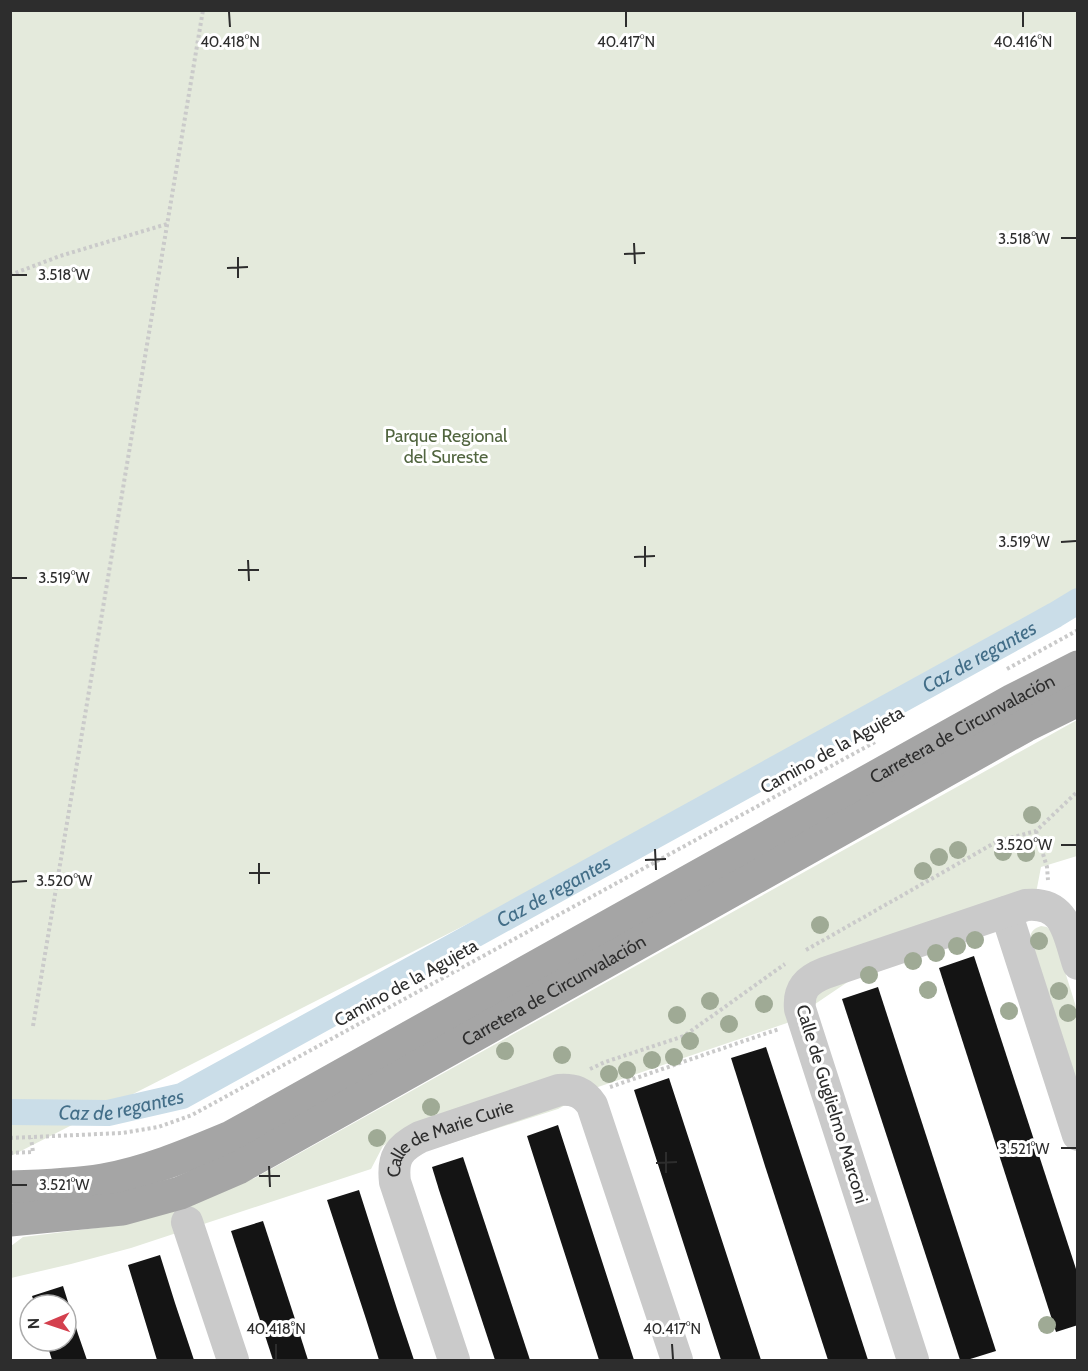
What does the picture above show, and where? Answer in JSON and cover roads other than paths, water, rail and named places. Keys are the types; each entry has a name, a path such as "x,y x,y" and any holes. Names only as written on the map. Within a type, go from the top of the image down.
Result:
{"main road":[{"name":"Carretera de Circunvalación","path":"10,1187 60,1185 105,1179 173,1161 231,1137 1013,700 1077,667"},
{"name":"Carretera de Circunvalación","path":"11,1221 122,1209 180,1193 238,1168 1025,726 1077,700"}],"street":[{"path":"1077,964 1063,920 1052,909 1046,905 1036,904 1006,912 1077,1135"},
{"name":"Calle de Guglielmo Marconi","path":"913,1360 800,1009 799,998 803,987 814,977 1006,912"},
{"name":"Calle de Marie Curie","path":"453,1360 395,1182 393,1170 395,1159 407,1143 420,1137 572,1084 586,1096 592,1105 677,1360"},
{"path":"188,1222 233,1360"}],"waterway":[{"name":"Caz de regantes","path":"10,1112 108,1113 182,1096 1078,601"}],"park label":[{"name":"Parque Regional del Sureste","path":"446,446"}]}
